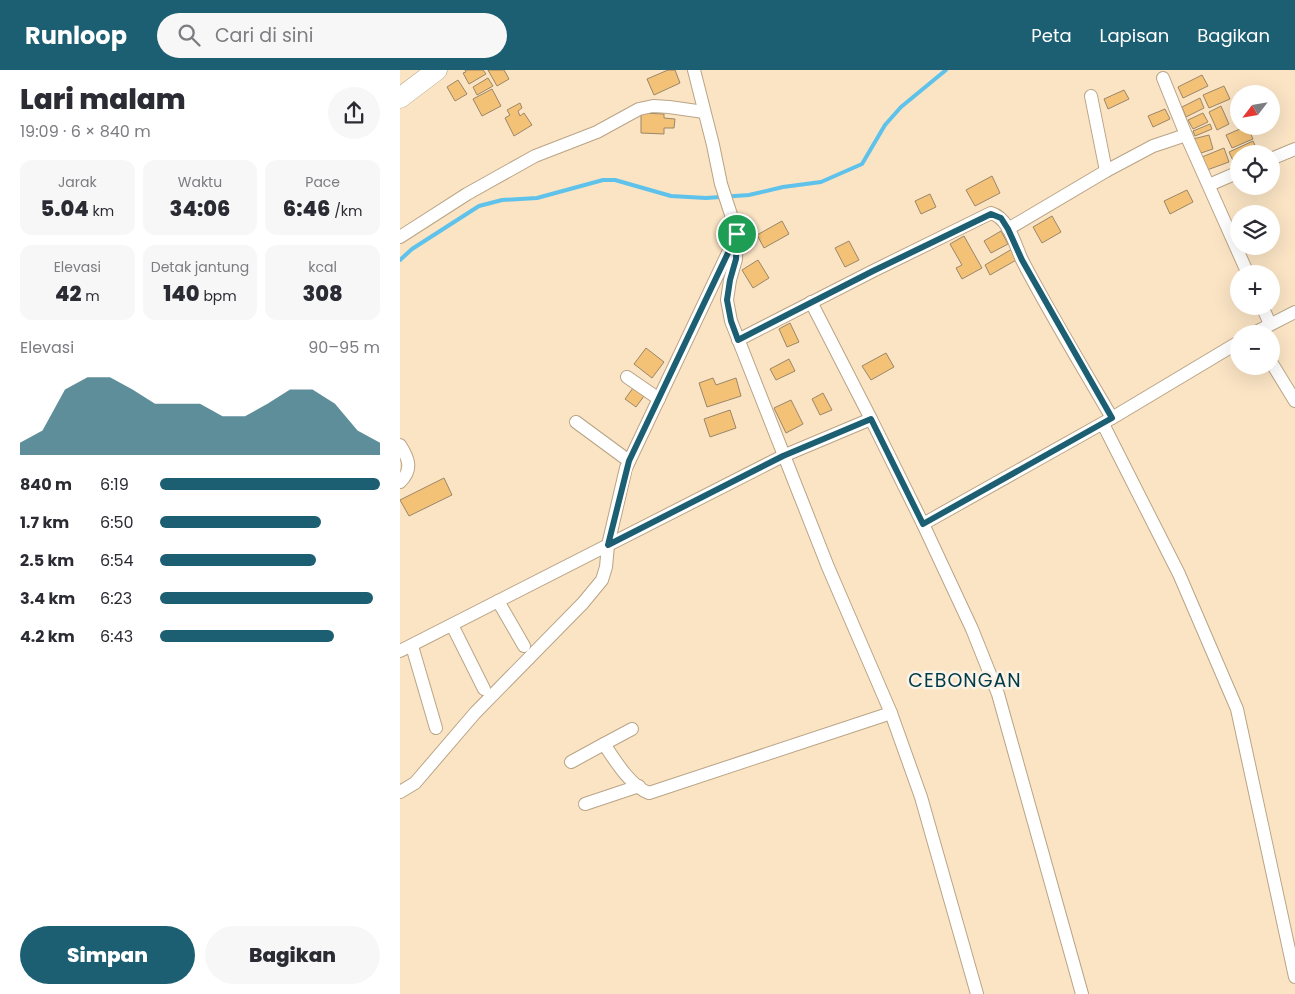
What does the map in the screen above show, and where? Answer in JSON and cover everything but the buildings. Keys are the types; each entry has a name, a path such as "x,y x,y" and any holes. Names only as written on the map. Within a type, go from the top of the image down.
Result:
{"main road":[{"path":"400,98 437,70"}],"street":[{"path":"694,70 721,184 737,234 736,259 727,300 731,321 828,567 891,713 921,797 977,994"},
{"path":"1163,78 1186,135 1244,265"},
{"path":"1091,96 1106,171"},
{"path":"400,237 467,194 535,156 597,132 639,109 653,106 704,112"},
{"path":"1008,229 1152,146 1186,135"},
{"path":"1280,155 1295,149"},
{"path":"1209,185 1230,176"},
{"path":"738,340 991,214 1001,218 1108,421 1179,574 1237,709 1295,978"},
{"path":"400,792 415,783 475,713 583,603 602,580 606,567 608,545 629,461 737,234"},
{"path":"811,302 923,524 972,629 998,694 1082,994"},
{"path":"1266,315 1270,324 1295,312"},
{"path":"923,524 1108,421 1230,347"},
{"path":"1279,375 1295,401"},
{"path":"627,378 658,399"},
{"path":"400,651 783,456 871,419"},
{"path":"576,422 629,461"},
{"path":"400,446 404,452 409,469 406,476 400,482"},
{"path":"498,601 524,646"},
{"path":"452,625 484,689"},
{"path":"412,646 436,728"},
{"path":"604,744 622,770 643,791 649,793 891,713"},
{"path":"571,762 632,729"},
{"path":"585,804 639,786"}],"waterway":[{"path":"400,260 412,249 479,206 502,200 537,198 603,180 615,180 671,196 706,198 749,195 783,187 821,182 862,164 885,125 901,107 946,70"}],"district":[{"name":"CEBONGAN","path":"965,680"}],"route":[{"path":"991,214 996,215 1001,218 1008,229 1022,260 1112,418 923,524 871,419 783,456 608,545 626,468 737,234 736,259 727,300 731,321 738,340 932,242 991,214"}]}
